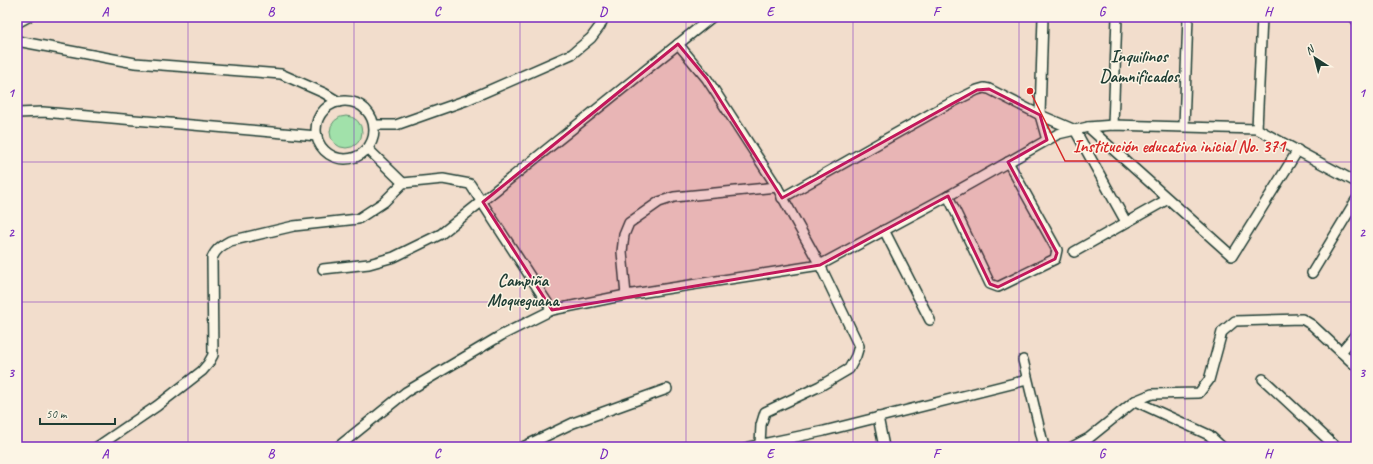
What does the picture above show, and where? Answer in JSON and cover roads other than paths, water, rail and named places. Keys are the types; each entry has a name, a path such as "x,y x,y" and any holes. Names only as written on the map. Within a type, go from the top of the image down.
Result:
{"street":[{"path":"17,23 28,17"},
{"path":"374,125 396,125 460,102 572,54 591,38 600,26 604,17"},
{"path":"323,269 369,264 394,257 440,234 483,202 712,17"},
{"path":"1043,17 1040,115 1047,140"},
{"path":"1113,125 1117,17"},
{"path":"1184,126 1188,17"},
{"path":"1257,129 1262,17"},
{"path":"17,41 135,63 281,74 324,93 339,102"},
{"path":"678,44 707,80 776,187 820,265 859,346 856,356 849,369 820,386 765,412 761,426 760,444"},
{"path":"782,198 942,108 977,90 984,88 1075,130 1126,222"},
{"path":"339,102 358,104 366,109 374,125 372,141 368,149 352,159 334,157 326,152 320,145 317,136 317,127 321,115 330,106 339,102"},
{"path":"17,112 43,112 317,136"},
{"path":"338,447 406,392 502,335 552,310 626,295 820,265 948,196 1058,134 1088,127 1113,125 1257,129 1356,182"},
{"path":"1088,127 1232,256 1298,150"},
{"path":"368,149 403,183"},
{"path":"948,196 990,284 998,286 1055,259 1057,250 1008,162"},
{"path":"96,447 158,406 202,371 208,364 213,355 212,258 215,251 230,241 294,226 358,219 384,202 403,183 443,179 470,184 552,310"},
{"path":"626,295 622,252 624,235 629,223 659,202 674,197 776,187"},
{"path":"1074,252 1168,199"},
{"path":"1312,273 1356,200"},
{"path":"884,230 930,320"},
{"path":"1072,447 1089,438 1135,401 1152,394 1199,394 1209,380 1222,332 1235,321 1302,319 1312,325 1356,366"},
{"path":"1341,352 1356,334"},
{"path":"1023,360 1044,447"},
{"path":"1263,379 1336,447"},
{"path":"748,447 824,431 1027,380"},
{"path":"522,447 573,423 667,390"},
{"path":"1135,401 1209,435 1222,447"},
{"path":"878,417 884,447"}],"place":[{"name":"Institución educativa inicial No. 371","path":"1030,91"}],"district":[{"name":"Inquilinos Damnificados","path":"1139,66"},
{"name":"Campiña Moqueguana","path":"523,290"}]}
